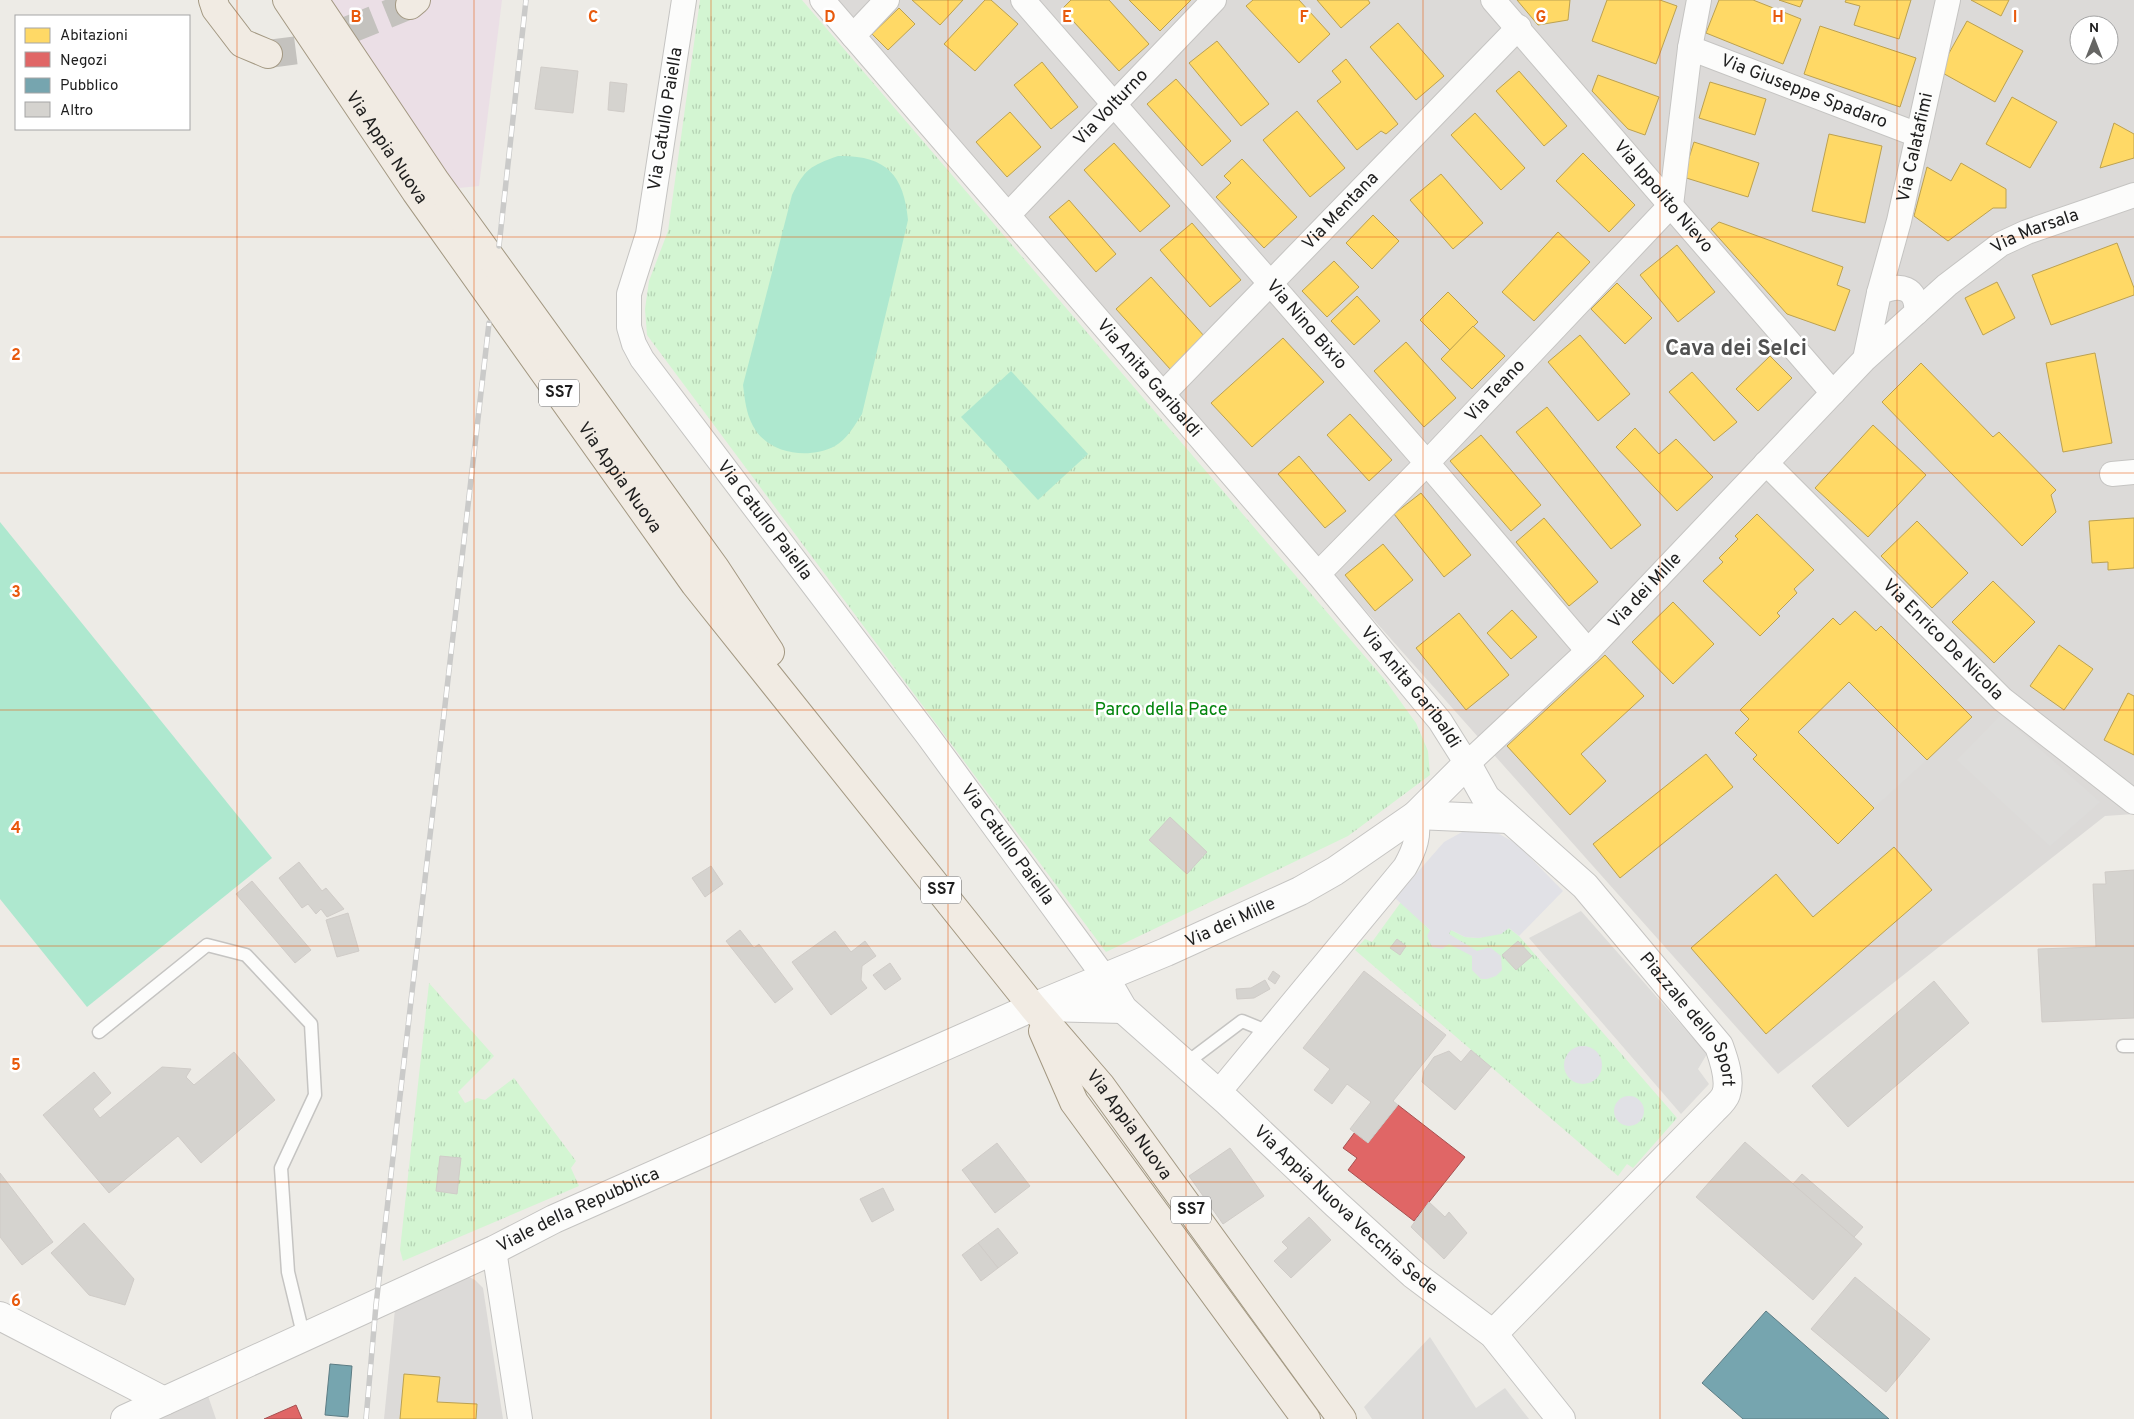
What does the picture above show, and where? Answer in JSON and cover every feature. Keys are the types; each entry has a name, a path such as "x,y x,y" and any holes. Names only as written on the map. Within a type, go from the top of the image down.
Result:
{"main road":[{"path":"213,0 216,9 242,43 268,54"},
{"name":"Via Appia Nuova","path":"287,0 416,192 695,584 1033,1007 1101,1086 1342,1419"},
{"name":"Via Appia Nuova","path":"314,0 436,182 715,568 848,774"},
{"name":"Via Appia Nuova","path":"1033,1007 1074,1102 1306,1419"}],"street":[{"name":"Via Catullo Paiella","path":"684,0 648,234 629,294 629,327 634,344 642,359 928,736 1105,978"},
{"name":"Via Anita Garibaldi","path":"822,0 1318,574 1440,721 1467,764"},
{"path":"853,36 887,0"},
{"name":"Via Nino Bixio","path":"1023,0 1427,463 1588,651"},
{"name":"Via Volturno","path":"1008,215 1214,0"},
{"name":"Via Ippolito Nievo","path":"1493,0 1833,393"},
{"path":"1671,205 1690,48 1699,0"},
{"name":"Via Calatafimi","path":"1879,293 1918,136 1948,0"},
{"name":"Via Mentana","path":"1163,394 1519,28"},
{"name":"Via Giuseppe Spadaro","path":"1690,48 1918,136"},
{"name":"Via Marsala","path":"1916,313 1993,248 2012,238 2134,194"},
{"name":"Via Teano","path":"1318,574 1427,463 1671,205"},
{"name":"Via Marsala","path":"1907,289 1934,289 1947,285"},
{"path":"1865,359 1879,293 1898,287 1907,289 1914,295 1917,305 1916,313"},
{"name":"Via dei Mille","path":"1033,1007 1105,978 1300,891 1335,871 1416,815 1467,764 1588,651 1865,359 1916,313"},
{"name":"Via Enrico De Nicola","path":"1766,463 2002,699 2134,802"},
{"name":"Piazzale dello Sport","path":"1467,764 1486,798 1585,886 1719,1046 1725,1062 1727,1081 1726,1094 1713,1110 1493,1334"},
{"path":"1218,1094 1405,867 1416,844 1418,825 1416,815 1509,819"},
{"name":"Via Appia Nuova Vecchia Sede","path":"1105,978 1123,1009 1413,1274 1493,1334 1561,1419"},
{"path":"1033,1007 1123,1009"},
{"name":"Viale della Repubblica","path":"126,1419 494,1250 554,1219 1033,1007"},
{"path":"494,1250 520,1419"},
{"path":"0,1316 164,1401"}],"lane":[{"path":"99,1032 207,945 246,954 311,1024 315,1095 281,1168 288,1272 304,1338"},
{"path":"1185,1064 1242,1021 1269,1032"}],"shaded area":[{"path":"287,0 502,0 479,186 416,192"},
{"path":"835,0 2134,0 2134,814 2105,816 1778,1074 1156,375"},
{"path":"1849,682 1927,760 1874,808 1798,732"},
{"path":"2001,715 2100,802 2050,846 1957,760"},
{"path":"1474,829 1494,831 1517,844 1563,891 1519,936 1509,928 1501,934 1479,938 1465,937 1451,930 1449,934 1477,951 1491,948 1501,956 1502,970 1496,976 1487,979 1481,979 1472,970 1472,956 1449,944 1442,949 1432,947 1427,936 1430,930 1395,898 1444,842 1464,831"},
{"path":"1581,911 1707,1054 1698,1069 1709,1084 1681,1114 1529,938"},
{"path":"1583,1046 1596,1052 1602,1065 1596,1078 1583,1084 1570,1078 1564,1065 1570,1052"},
{"path":"1629,1096 1639,1101 1644,1111 1639,1121 1629,1126 1619,1121 1614,1111 1619,1101"},
{"path":"467,1276 475,1280 483,1288 503,1419 384,1419 395,1309"},
{"path":"1430,1337 1476,1408 1505,1388 1529,1419 1372,1419 1364,1407"},
{"path":"207,1393 216,1419 150,1419"}],"green space":[{"name":"Parco della Pace","path":"700,0 802,0 1385,680 1416,723 1428,751 1430,775 1348,836 1106,952 647,335 645,309 649,281 668,231"},
{"path":"838,156 868,159 889,170 902,190 908,220 862,414 847,436 835,446 813,453 789,452 768,443 753,426 747,411 743,385 792,195 801,179 809,170"},
{"path":"1011,371 1088,454 1038,500 961,417"},
{"path":"0,522 272,858 87,1007 0,899"},
{"path":"1401,902 1430,930 1451,930 1465,937 1479,938 1509,928 1519,936 1677,1118 1633,1168 1627,1164 1618,1176 1355,950 1365,939 1372,942"},
{"path":"429,983 494,1056 458,1092 465,1103 477,1098 485,1100 514,1078 576,1161 571,1168 579,1186 403,1261 400,1250"}],"building: Abitazioni":[{"path":"912,0 963,0 940,25"},
{"path":"985,0 991,0 1018,24 975,71 944,44"},
{"path":"1071,0 1109,0 1149,44 1119,71 1062,9"},
{"path":"1129,0 1191,0 1160,31"},
{"path":"1253,0 1299,0 1330,34 1299,63 1246,6"},
{"path":"1317,0 1368,0 1370,3 1341,28"},
{"path":"1517,0 1570,0 1568,20 1538,25"},
{"path":"1607,0 1660,0 1677,6 1656,64 1592,41"},
{"path":"1719,0 1753,0 1801,19 1783,64 1706,33"},
{"path":"1779,0 1803,0 1800,7"},
{"path":"1846,0 1911,0 1899,39 1854,25 1860,6 1845,2"},
{"path":"1971,0 2009,0 2001,16"},
{"path":"899,8 915,24 888,50 872,34"},
{"path":"1967,21 2023,51 1995,102 1939,71"},
{"path":"1398,23 1444,76 1416,100 1370,47"},
{"path":"1820,26 1916,58 1900,107 1804,74"},
{"path":"1217,41 1269,104 1241,126 1189,63"},
{"path":"1346,59 1398,124 1386,134 1381,131 1357,150 1317,101 1341,82 1332,71"},
{"path":"1042,62 1078,107 1051,129 1014,85"},
{"path":"1519,71 1567,126 1544,146 1496,91"},
{"path":"1598,75 1659,97 1645,135 1628,129 1592,91"},
{"path":"1176,79 1231,141 1202,166 1147,104"},
{"path":"1710,82 1766,99 1755,135 1699,118"},
{"path":"2012,97 2057,122 2030,168 1986,144"},
{"path":"1297,111 1345,168 1310,197 1263,140"},
{"path":"1010,112 1041,147 1007,177 976,142"},
{"path":"1475,113 1525,168 1501,190 1451,135"},
{"path":"2114,123 2134,134 2134,158 2100,168"},
{"path":"1829,134 1882,146 1865,223 1812,211"},
{"path":"1694,142 1759,163 1748,197 1683,177"},
{"path":"1114,143 1170,206 1140,232 1084,170"},
{"path":"1583,153 1635,205 1609,232 1556,181"},
{"path":"1242,159 1297,217 1264,248 1216,197 1231,183 1224,176"},
{"path":"1961,163 2006,189 2006,208 1993,208 1948,241 1914,216 1927,167 1951,181"},
{"path":"1441,174 1483,223 1453,249 1410,200"},
{"path":"1069,200 1116,254 1096,272 1049,217"},
{"path":"1373,215 1399,241 1372,269 1346,243"},
{"path":"1719,222 1843,267 1837,285 1850,290 1835,331 1787,314 1711,229"},
{"path":"1192,223 1241,280 1210,307 1160,250"},
{"path":"1558,232 1590,262 1534,321 1502,292"},
{"path":"2117,243 2134,288 2134,295 2051,325 2032,275"},
{"path":"1677,245 1715,292 1678,322 1640,275"},
{"path":"1334,261 1359,287 1327,317 1302,291"},
{"path":"1151,277 1205,337 1170,369 1116,309"},
{"path":"1997,282 2015,318 1983,335 1965,298"},
{"path":"1617,283 1652,318 1625,344 1591,309"},
{"path":"1448,292 1478,322 1450,350 1420,320"},
{"path":"1357,296 1380,321 1354,345 1331,321"},
{"path":"1473,326 1505,356 1472,389 1441,359"},
{"path":"1580,335 1630,394 1598,421 1548,362"},
{"path":"1283,338 1324,382 1252,447 1211,403"},
{"path":"1406,342 1456,398 1424,427 1374,371"},
{"path":"2095,353 2112,443 2063,452 2046,363"},
{"path":"1770,356 1792,378 1758,411 1736,389"},
{"path":"1921,363 1993,437 1999,432 2056,490 2051,495 2056,512 2022,546 1882,402"},
{"path":"1692,372 1737,422 1714,441 1669,392"},
{"path":"1547,407 1641,525 1611,549 1516,432"},
{"path":"1350,414 1392,460 1369,481 1327,435"},
{"path":"1873,425 1926,475 1868,537 1815,488"},
{"path":"1635,428 1659,454 1676,439 1713,477 1677,511 1616,447"},
{"path":"1481,435 1541,505 1511,531 1450,461"},
{"path":"1299,456 1346,511 1325,528 1278,474"},
{"path":"1421,493 1471,555 1444,577 1394,514"},
{"path":"1757,514 1814,570 1794,589 1797,593 1777,613 1780,616 1760,636 1703,581 1723,562 1719,558 1738,539 1735,536"},
{"path":"1544,518 1598,582 1569,606 1516,542"},
{"path":"2134,518 2134,568 2108,570 2108,562 2092,563 2089,521"},
{"path":"1917,521 1968,573 1932,608 1881,556"},
{"path":"1383,544 1413,580 1375,611 1345,575"},
{"path":"1993,581 2035,622 1994,663 1952,622"},
{"path":"1673,602 1714,644 1673,684 1632,642"},
{"path":"1512,610 1537,637 1511,659 1487,633"},
{"path":"1855,611 1876,631 1881,626 1972,717 1927,760 1849,682 1798,732 1874,808 1838,844 1753,759 1757,755 1735,733 1749,719 1740,710 1833,618 1840,625"},
{"path":"1459,613 1509,675 1466,710 1416,648"},
{"path":"2059,645 2093,669 2064,710 2030,686"},
{"path":"1605,655 1644,696 1581,754 1606,781 1570,815 1507,746"},
{"path":"2128,693 2134,696 2134,755 2104,740"},
{"path":"1706,754 1733,787 1620,878 1593,844"},
{"path":"1894,847 1932,890 1766,1034 1691,948 1776,874 1813,917"},
{"path":"404,1374 440,1377 437,1402 477,1404 476,1419 400,1419"}],"building: Negozi":[{"path":"1398,1105 1465,1157 1414,1221 1348,1170 1357,1158 1343,1148 1355,1132 1368,1143"},
{"path":"296,1405 302,1419 264,1419"}],"building: Pubblico":[{"path":"1766,1311 1889,1419 1743,1419 1702,1383"},
{"path":"330,1364 352,1366 348,1417 325,1415"}],"building: Altro":[{"path":"541,67 578,71 573,113 535,109"},
{"path":"610,82 627,84 624,112 608,110"},
{"path":"1170,817 1207,852 1187,874 1149,840"},
{"path":"299,862 322,891 326,888 344,909 327,917 321,909 316,914 308,904 302,908 279,878"},
{"path":"711,866 723,884 705,897 692,878"},
{"path":"2134,870 2134,1018 2042,1022 2038,949 2096,947 2093,884 2106,884 2105,872"},
{"path":"252,881 311,950 295,963 236,894"},
{"path":"348,913 359,951 337,957 326,920"},
{"path":"740,930 754,948 759,944 793,989 775,1003 726,941"},
{"path":"835,931 851,952 865,941 876,956 862,966 861,980 867,988 831,1015 792,962"},
{"path":"1397,939 1406,946 1400,955 1390,948"},
{"path":"1518,941 1532,956 1516,970 1502,955"},
{"path":"890,963 901,979 885,990 873,975"},
{"path":"1273,971 1280,976 1275,984 1268,979"},
{"path":"1364,971 1446,1035 1393,1101 1398,1105 1368,1143 1350,1129 1371,1102 1347,1084 1332,1104 1314,1090 1330,1069 1303,1048"},
{"path":"1265,980 1270,989 1254,998 1237,999 1236,989 1251,988"},
{"path":"1934,981 1969,1023 1848,1127 1812,1086"},
{"path":"1471,1050 1491,1067 1455,1110 1422,1082 1424,1071 1434,1057 1449,1051 1461,1062"},
{"path":"234,1052 275,1100 201,1163 178,1136 109,1193 43,1115 94,1072 111,1093 93,1109 100,1118 162,1067 191,1069 186,1077 194,1085"},
{"path":"1745,1142 1862,1244 1813,1300 1696,1197"},
{"path":"997,1143 1030,1186 995,1213 962,1170"},
{"path":"1230,1148 1264,1196 1223,1224 1189,1176"},
{"path":"440,1156 461,1158 457,1194 436,1191"},
{"path":"0,1173 53,1242 22,1265 0,1237"},
{"path":"1802,1174 1863,1227 1854,1237 1793,1184"},
{"path":"883,1188 894,1210 872,1222 860,1199"},
{"path":"1429,1202 1445,1217 1449,1212 1467,1233 1444,1259 1411,1227"},
{"path":"1309,1217 1331,1240 1291,1278 1274,1261 1288,1248 1282,1242"},
{"path":"84,1223 134,1279 125,1305 89,1295 51,1253"},
{"path":"998,1228 1018,1253 998,1268 978,1243"},
{"path":"978,1243 998,1268 981,1281 962,1255"},
{"path":"1855,1277 1930,1339 1886,1392 1811,1329"}],"tunnel":[{"path":"268,54 299,50 410,5"}],"railway":[{"path":"499,246 526,0"},
{"path":"366,1419 376,1305 489,323"}],"district":[{"name":"Cava dei Selci","path":"1736,349"}]}
